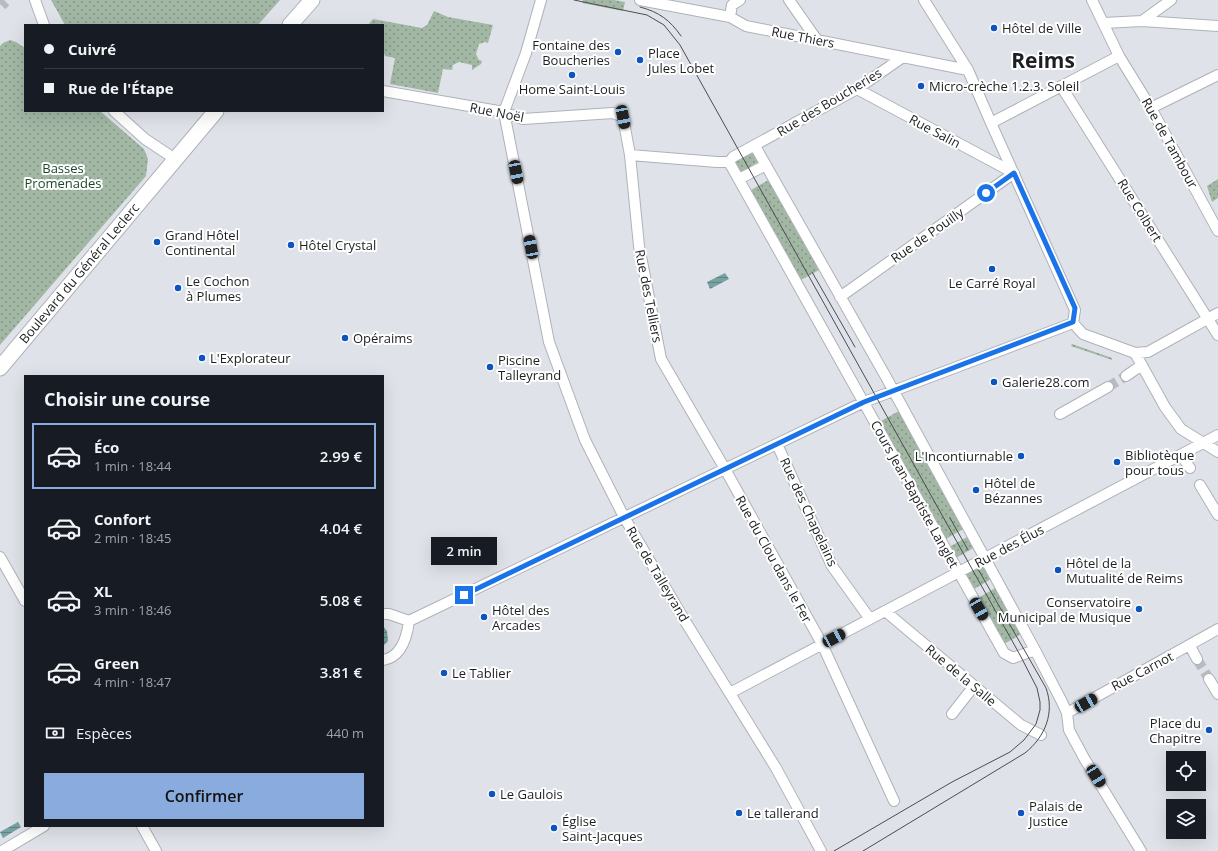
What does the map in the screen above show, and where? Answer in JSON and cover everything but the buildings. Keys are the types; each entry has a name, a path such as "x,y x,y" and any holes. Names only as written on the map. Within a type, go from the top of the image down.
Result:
{"main road":[{"path":"291,24 312,0"},
{"name":"Boulevard du Général Leclerc","path":"0,368 215,112"}],"street":[{"path":"35,0 44,24"},
{"path":"504,112 526,53 541,0"},
{"name":"Rue Thiers","path":"640,0 730,18 746,26 968,70"},
{"path":"730,18 732,5 740,0"},
{"path":"789,0 817,40"},
{"path":"924,0 968,70 1075,308 1073,322 1083,334 1135,353 1148,352 1218,313"},
{"name":"Rue de Tambour","path":"1092,0 1120,56 1152,108 1218,231"},
{"path":"1142,20 1171,0"},
{"path":"1104,23 1142,20 1218,26"},
{"path":"991,123 1120,56"},
{"name":"Rue des Boucheries","path":"755,146 856,89 903,57"},
{"path":"1152,108 1218,75"},
{"name":"Rue Colbert","path":"1061,86 1218,335"},
{"name":"Rue Salin","path":"856,89 1014,173"},
{"name":"Rue Noël","path":"384,92 504,112 522,119 613,113"},
{"path":"115,112 145,139 175,159"},
{"name":"Rue de Talleyrand","path":"504,112 549,342 585,440 624,517 685,621 776,768 821,851"},
{"name":"Rue des Telliers","path":"613,113 623,117 630,155 640,246 661,359 725,469"},
{"path":"630,155 729,162 733,157 755,146 893,390 1035,650 1067,713 1072,733 1084,758 1141,851"},
{"name":"Cours Jean-Baptiste Langlet","path":"729,162 859,404 1004,653 1013,658 1035,650"},
{"path":"739,179 766,165"},
{"name":"Rue de Pouilly","path":"840,297 1014,173"},
{"path":"384,614 389,614 409,622 859,404 1073,322"},
{"path":"1135,353 1165,407 1181,429 1218,452"},
{"path":"1126,376 1142,365"},
{"path":"1060,414 1108,386"},
{"name":"Rue des Élus","path":"730,693 1218,435"},
{"name":"Rue des Chapelains","path":"777,444 832,566 870,619"},
{"path":"1181,455 1190,468"},
{"name":"Rue du Clou dans le Fer","path":"725,469 822,644 894,801"},
{"path":"1200,485 1218,515"},
{"path":"0,557 4,573 24,600"},
{"name":"Rue de la Salle","path":"885,611 1026,729 1041,735"},
{"path":"384,660 395,654 401,647 407,637 409,622"},
{"name":"Rue Carnot","path":"1067,713 1218,630"},
{"path":"1190,646 1197,659"},
{"path":"952,714 974,686"},
{"path":"2,851 42,827"},
{"path":"143,827 156,851"}],"green space":[{"path":"51,0 280,0 259,24 64,24"},
{"path":"583,0 614,0 625,2 623,11 582,3"},
{"path":"434,11 448,17 493,25 488,43 485,42 479,44 476,54 479,60 482,61 481,64 472,70 472,65 459,62 453,65 452,70 443,69 438,93 390,84 395,58 385,56 384,54 384,24 369,24 373,19 422,28 427,25"},
{"name":"Basses Promenades","path":"10,40 24,47 24,112 101,112 144,149 148,159 146,176 0,345 0,46"},
{"path":"754,150 760,161 741,172 735,161"},
{"path":"770,179 821,269 801,280 751,190"},
{"path":"1218,179 1218,198 1212,202 1207,186"},
{"path":"1072,344 1112,358 1112,360 1071,346"},
{"path":"899,411 965,528 946,539 879,422"},
{"path":"969,536 975,547 956,558 949,547"},
{"path":"985,563 993,578 974,589 966,574"},
{"path":"997,587 1023,633 1004,644 978,598"}],"water":[{"path":"725,273 729,279 710,289 707,282"},
{"path":"384,627 387,631 388,641 384,645"},
{"path":"18,822 21,827 3,838 0,832"}],"tunnel":[{"path":"0,4 4,0"},
{"path":"1108,387 1126,376"},
{"path":"1197,659 1209,679"}],"tram line":[{"path":"574,0 647,15 664,25 680,45 1037,688 1040,710 1036,724 1024,740 1010,752 952,782 834,851"},
{"path":"640,7 653,11 664,17 673,25 681,36"},
{"path":"812,272 855,347"},
{"path":"950,518 968,550"},
{"path":"863,851 1025,753 1032,747 1043,732 1049,715 1049,697 1046,688 978,569"}],"place":[{"name":"Hôtel de Ville","path":"994,28"},
{"name":"Fontaine des Boucheries","path":"618,52"},
{"name":"Place Jules Lobet","path":"640,60"},
{"name":"Home Saint-Louis","path":"572,75"},
{"name":"Micro-crèche 1.2.3. Soleil","path":"921,86"},
{"name":"Grand Hôtel Continental","path":"157,242"},
{"name":"Hôtel Crystal","path":"291,245"},
{"name":"Le Carré Royal","path":"992,269"},
{"name":"Le Cochon à Plumes","path":"178,288"},
{"name":"Opéraims","path":"345,338"},
{"name":"L'Explorateur","path":"202,358"},
{"name":"Piscine Talleyrand","path":"490,367"},
{"name":"Galerie28.com","path":"994,382"},
{"name":"L'Incontiurnable","path":"1021,456"},
{"name":"Bibliotèque pour tous","path":"1117,462"},
{"name":"Hôtel de Bézannes","path":"976,490"},
{"name":"Hôtel de la Mutualité de Reims","path":"1058,570"},
{"name":"Conservatoire Municipal de Musique","path":"1139,609"},
{"name":"Hôtel des Arcades","path":"484,617"},
{"name":"Le Tablier","path":"444,673"},
{"name":"Place du Chapitre","path":"1209,730"},
{"name":"Le Gaulois","path":"492,794"},
{"name":"Le tallerand","path":"739,813"},
{"name":"Palais de Justice","path":"1021,813"},
{"name":"Église Saint-Jacques","path":"554,828"}],"district":[{"name":"Reims","path":"1043,61"}],"route":[{"path":"464,595 864,402 1073,322 1075,308 1014,173 986,193"}]}
